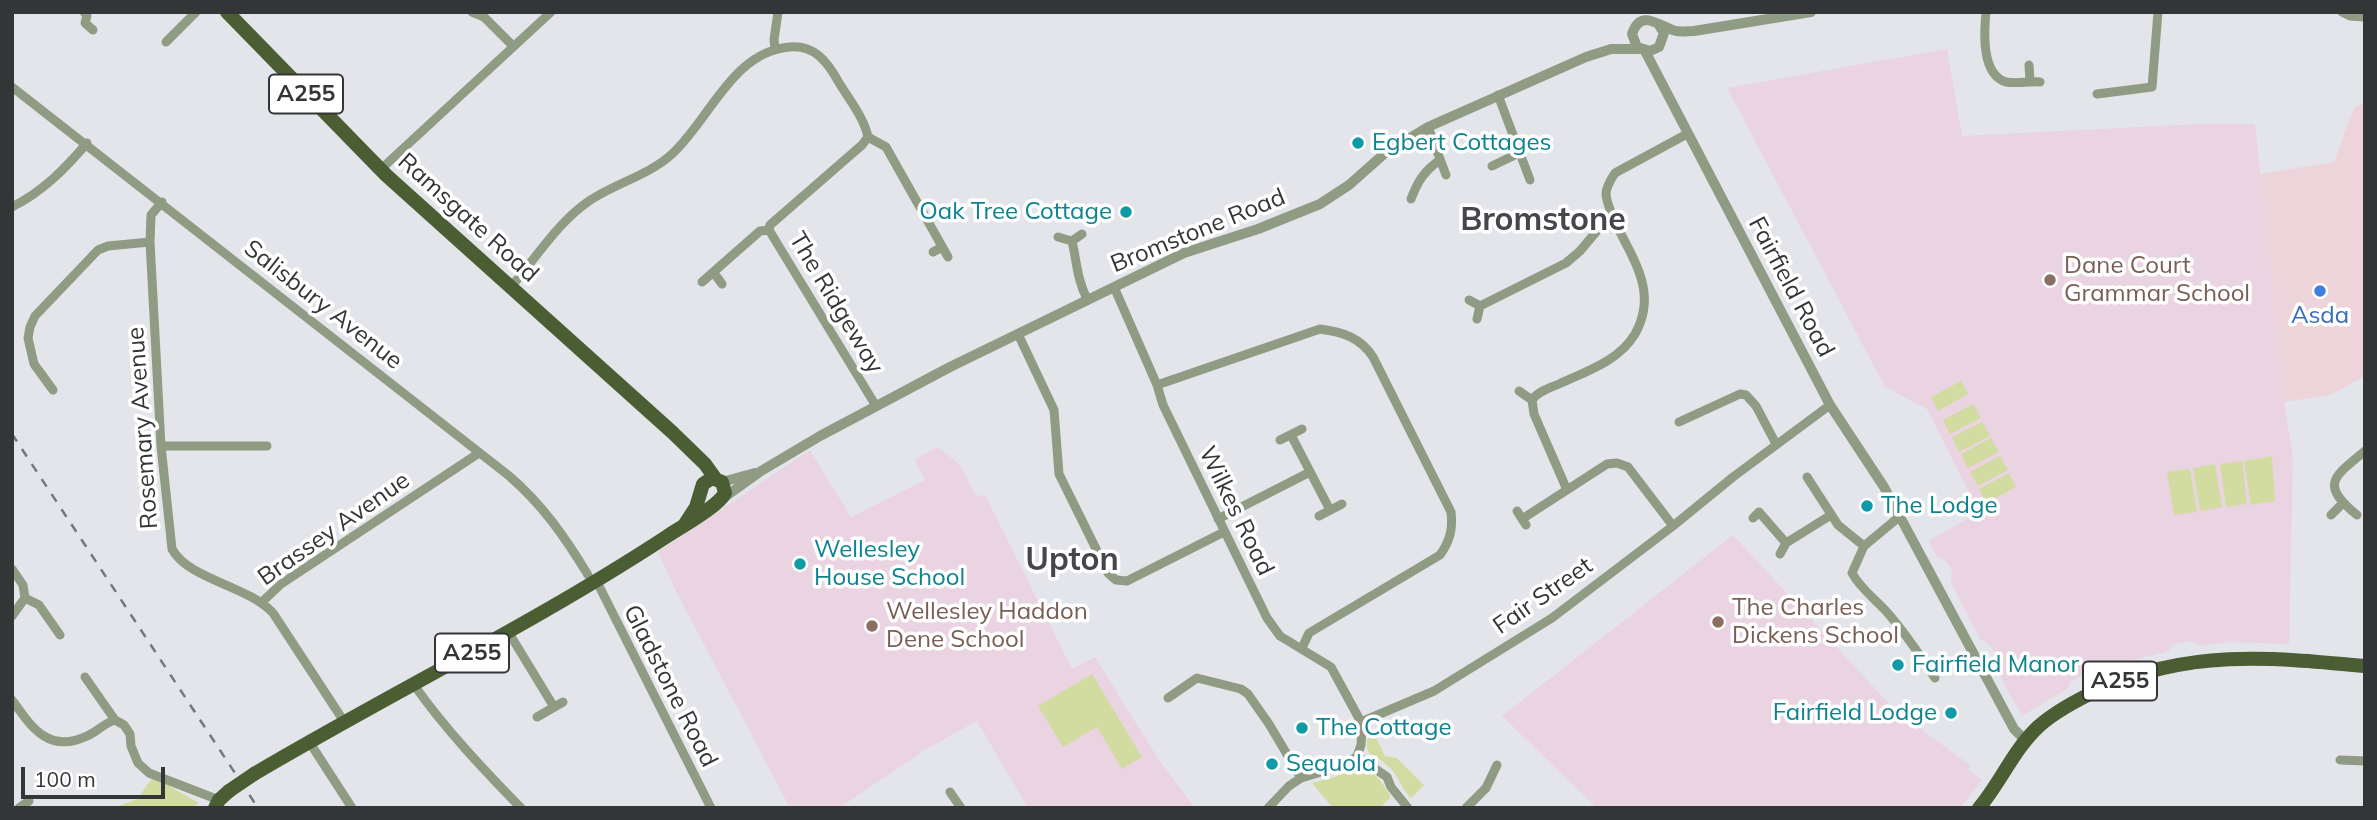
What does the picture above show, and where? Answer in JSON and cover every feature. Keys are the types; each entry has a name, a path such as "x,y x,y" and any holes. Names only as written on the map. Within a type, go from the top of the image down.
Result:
{"main road":[{"name":"Ramsgate Road","path":"228,12 380,170 705,464 711,484"},
{"path":"685,524 711,484 725,493 718,501"},
{"name":"A255","path":"711,484 708,501 718,501"},
{"name":"A255","path":"221,800 254,774 509,633 592,578 702,515 718,501"},
{"name":"A255","path":"1981,807 2025,740 2039,726 2069,704 2115,682 2174,665 2230,658 2280,658 2365,666"}],"street":[{"path":"84,12 85,23 93,30"},
{"path":"166,43 196,12"},
{"path":"472,12 484,18 513,46"},
{"path":"380,170 513,46 540,16 551,12"},
{"path":"775,48 778,12"},
{"path":"1694,31 1642,50 1634,44 1632,34 1641,17 1655,19 1677,31 1694,31 1811,12"},
{"path":"1986,12 1984,38 1990,64 1996,76 2005,81 2035,82 2029,65"},
{"path":"2097,94 2152,91 2158,12"},
{"path":"2342,12 2350,16 2365,17"},
{"path":"1655,19 1664,33 1661,45"},
{"name":"Bromstone Road","path":"718,501 761,471 876,406 1184,253 1258,229 1320,204 1349,185 1384,154 1428,127 1586,57 1611,49 1632,34"},
{"name":"Fairfield Road","path":"1657,72 1661,45"},
{"path":"511,287 574,212 672,154 744,66 757,55 775,48 800,46 820,55 830,66 868,137 886,147 948,257"},
{"name":"Bromstone Road","path":"1611,49 1642,50"},
{"name":"Fairfield Road","path":"1642,50 1657,72 1665,94 1830,405 1884,487 2014,729 2025,740"},
{"name":"Salisbury Avenue","path":"12,87 87,143 531,495 553,519 592,578"},
{"path":"1498,95 1530,180"},
{"path":"1428,127 1446,175"},
{"path":"1532,400 1542,391 1600,365 1624,350 1636,333 1644,311 1646,291 1640,272 1613,218 1606,195 1609,183 1615,173 1687,134"},
{"name":"The Ridgeway","path":"868,137 770,225 769,230 876,406"},
{"path":"12,207 32,198 47,186 87,143"},
{"path":"1492,166 1519,153"},
{"path":"1411,199 1420,177 1440,160"},
{"name":"Rosemary Avenue","path":"162,202 151,215 150,242 161,446 172,549 182,563 262,602"},
{"path":"1479,306 1566,263 1601,226 1613,218"},
{"path":"702,282 760,231 769,230"},
{"path":"1072,241 1082,234"},
{"path":"1058,237 1072,241"},
{"path":"1072,241 1078,281 1087,299"},
{"path":"53,390 38,372 29,350 28,338 34,316 98,250 108,246 150,242"},
{"path":"933,251 942,247"},
{"path":"713,273 722,284"},
{"name":"Wilkes Road","path":"1114,287 1157,385 1163,405 1267,618 1280,636 1331,667 1361,722"},
{"path":"1469,300 1479,306"},
{"path":"1477,319 1479,306"},
{"path":"1157,385 1320,329 1337,331 1354,338 1367,348 1373,357 1451,512 1453,527 1448,544 1440,555 1309,633 1301,648"},
{"path":"1018,334 1054,410 1059,474 1108,573 1116,580 1127,581 1224,533"},
{"path":"1519,391 1532,400 1534,414 1567,489"},
{"path":"1679,422 1703,405 1740,394 1746,395 1756,406 1776,444"},
{"name":"Fair Street","path":"1361,722 1434,691 1552,618 1830,405"},
{"path":"1280,440 1302,429"},
{"path":"1290,435 1330,510"},
{"path":"161,446 267,446"},
{"path":"2357,515 2336,495 2333,486 2336,478 2365,451"},
{"name":"Brassey Avenue","path":"345,723 262,602 281,584 478,453"},
{"path":"1522,518 1606,464 1616,463 1628,467 1673,526"},
{"name":"Bromstone Road","path":"711,484 761,471"},
{"path":"1218,519 1310,472"},
{"path":"1807,477 1838,525 1864,547"},
{"path":"2331,515 2343,503"},
{"path":"1319,516 1342,504"},
{"path":"1753,517 1759,512 1786,543"},
{"path":"1780,554 1786,543 1831,515"},
{"path":"1899,517 1864,547 1852,573 1857,582 1893,620 1936,678"},
{"path":"12,569 23,585 25,598 12,616"},
{"name":"Gladstone Road","path":"592,578 711,808"},
{"path":"25,598 39,605 61,635"},
{"path":"509,633 559,705 537,717"},
{"path":"1168,698 1196,673 1241,689 1248,694 1301,778"},
{"path":"85,677 115,720 124,724 130,734 131,746 138,763 149,773 221,800"},
{"path":"414,685 471,757 521,808"},
{"path":"12,700 40,734 68,744 115,720"},
{"path":"1268,808 1289,786 1301,778 1345,765 1357,756 1362,745 1361,722"},
{"path":"310,743 352,808"},
{"path":"2340,760 2352,755 2365,761"},
{"path":"1357,756 1387,777 1391,787 1408,808"},
{"path":"1466,808 1486,788 1497,765"},
{"path":"945,808 956,800"},
{"path":"19,808 29,801"}],"shaded area":[{"name":"Dane Court Grammar School","path":"1947,49 1962,136 2199,124 2255,124 2284,402 2293,457 2289,644 2229,642 2201,646 2192,641 2175,644 2167,652 2136,659 2086,679 2080,676 2070,682 2067,689 2022,716 1996,669 1998,659 1990,645 1980,639 1951,583 1952,571 1947,562 1937,557 1929,541 1979,512 1927,409 1885,387 1727,88"},
{"path":"2365,102 2365,376 2330,395 2284,402 2260,174 2334,162 2354,108"},
{"name":"Wellesley Haddon Dene School","path":"938,447 959,464 977,496 985,495 1072,669 1095,657 1157,757 1195,808 1028,808 977,721 928,748 839,808 790,808 658,552 810,450 851,517 925,480 914,460"},
{"name":"The Charles Dickens School","path":"1733,535 1894,709 1971,766 1968,770 1982,780 1960,808 1597,808 1502,716"}],"green space":[{"path":"1961,381 1968,394 1938,411 1931,397"},
{"path":"1973,404 1981,418 1950,434 1943,420"},
{"path":"1982,422 1990,436 1959,452 1952,437"},
{"path":"1991,438 1999,452 1968,468 1961,454"},
{"path":"2000,456 2008,470 1978,486 1970,472"},
{"path":"2272,456 2275,501 2251,505 2244,461"},
{"path":"2242,461 2247,504 2226,507 2220,464"},
{"path":"2215,464 2222,507 2200,511 2193,468"},
{"path":"2190,469 2197,512 2174,515 2167,472"},
{"path":"2009,473 2016,487 1986,503 1979,489"},
{"path":"1092,674 1142,757 1122,769 1097,727 1063,747 1038,706"},
{"path":"1370,725 1385,756 1397,758 1424,785 1411,798 1391,769 1368,750"},
{"path":"1354,766 1372,772 1388,791 1391,797 1380,808 1333,808 1312,783 1335,777"},
{"path":"153,777 199,803 191,808 113,808 137,799"}],"railway":[{"path":"12,434 258,808"}],"place":[{"name":"Egbert Cottages","path":"1358,143"},
{"name":"Oak Tree Cottage","path":"1126,212"},
{"name":"Dane Court Grammar School","path":"2050,280"},
{"name":"Asda","path":"2320,291"},
{"name":"The Lodge","path":"1867,506"},
{"name":"Wellesley House School","path":"800,564"},
{"name":"The Charles Dickens School","path":"1718,622"},
{"name":"Wellesley Haddon Dene School","path":"872,626"},
{"name":"Fairfield Manor","path":"1898,665"},
{"name":"Fairfield Lodge","path":"1951,713"},
{"name":"The Cottage","path":"1302,728"},
{"name":"Sequola","path":"1272,764"}],"district":[{"name":"Bromstone","path":"1543,220"},
{"name":"Upton","path":"1072,560"}]}
